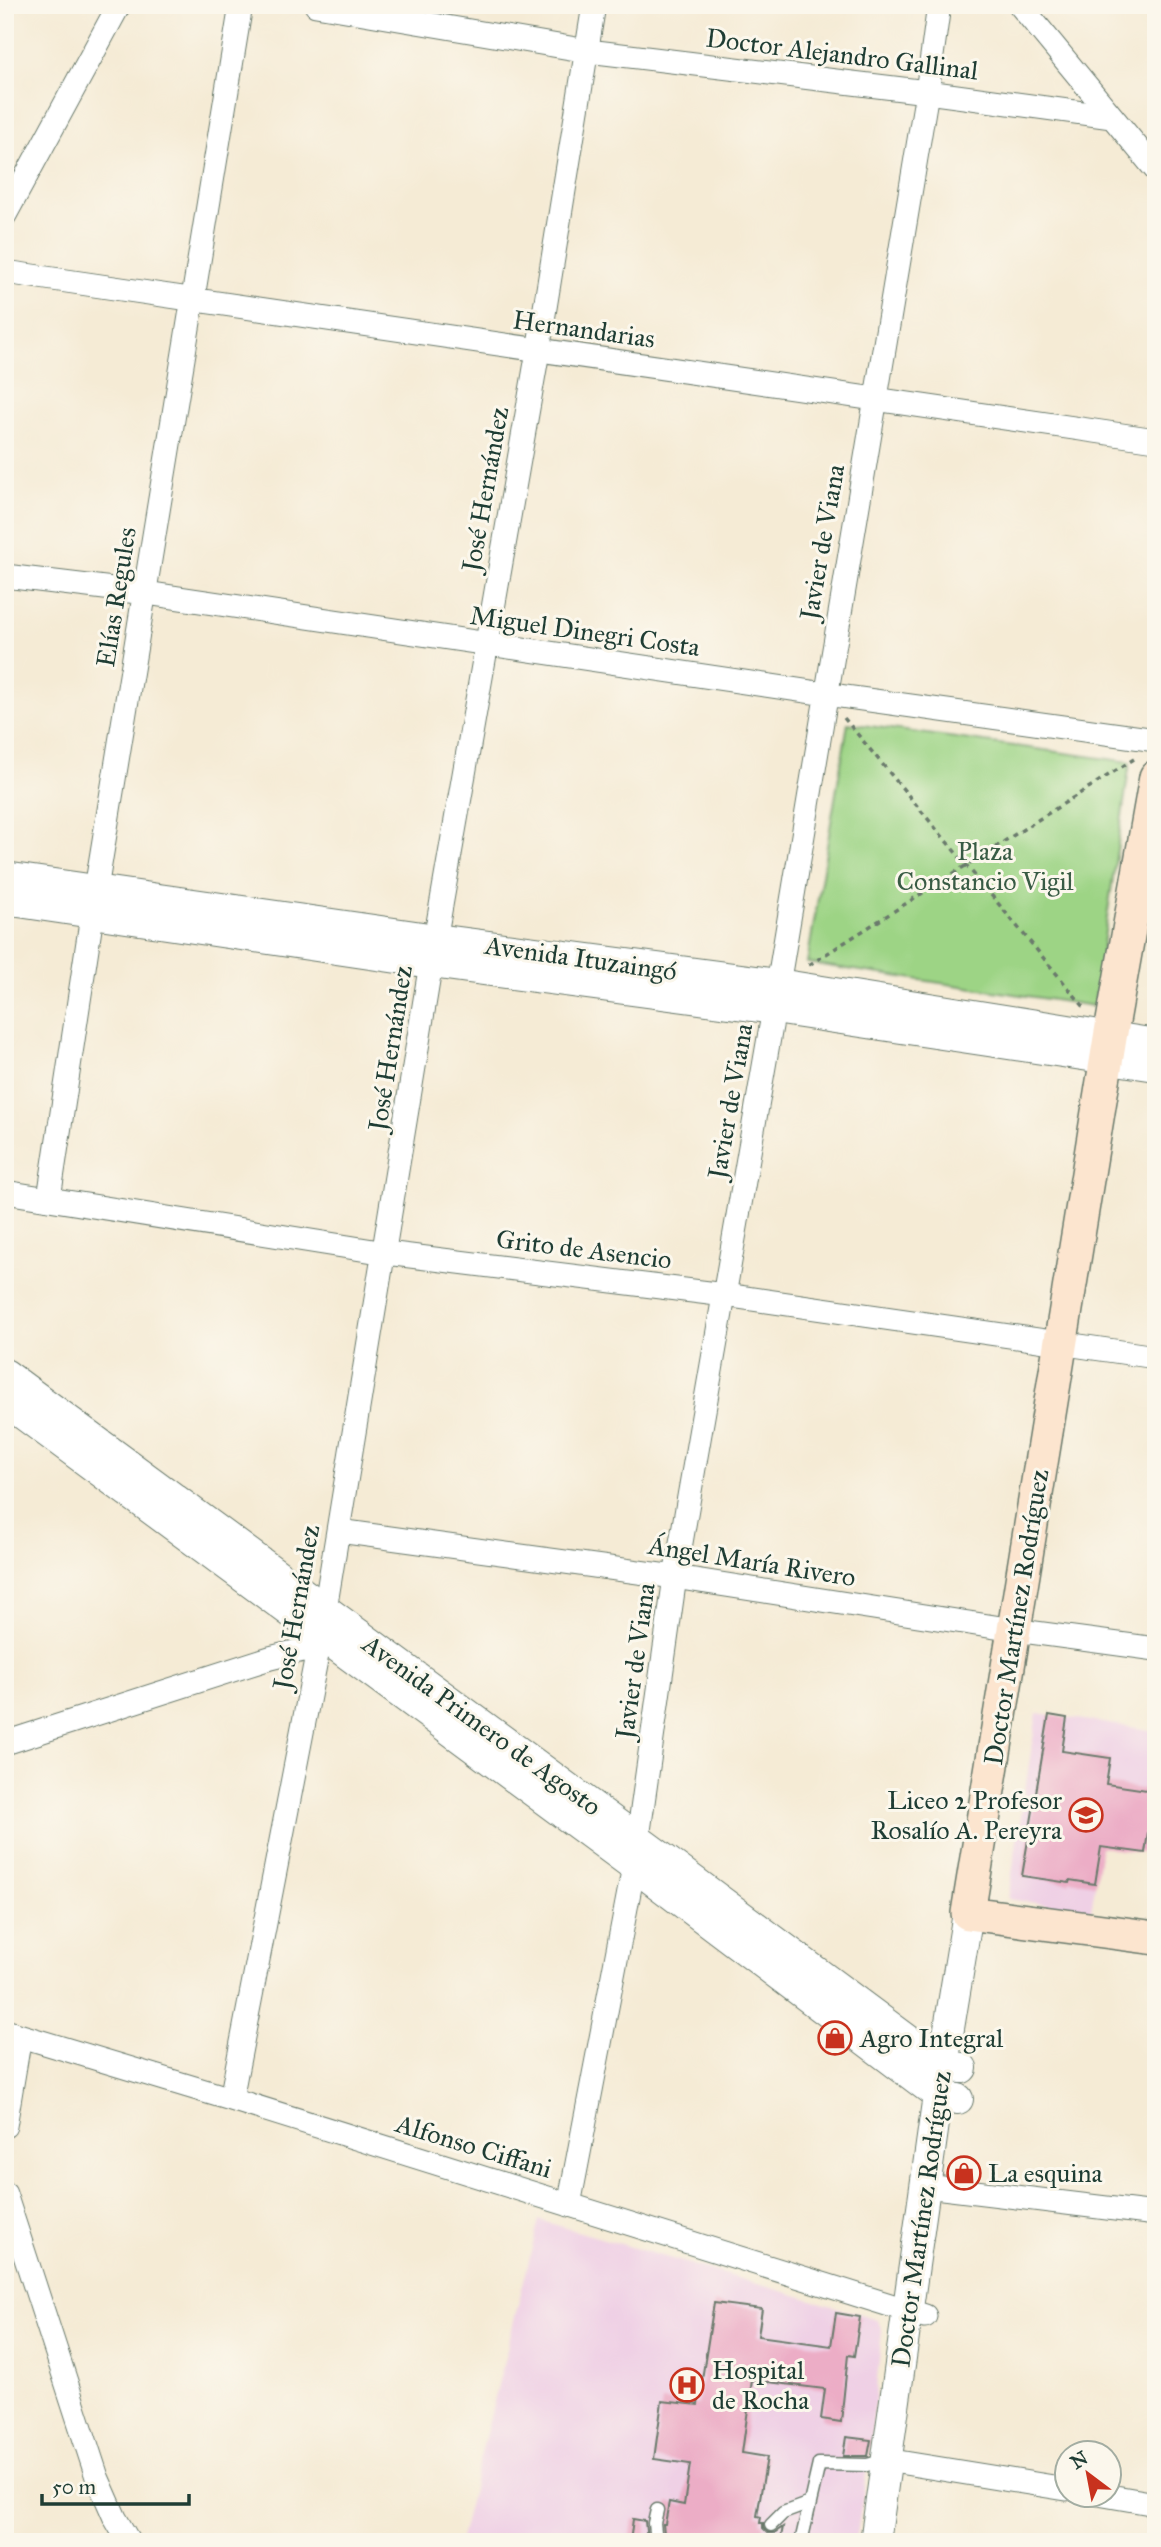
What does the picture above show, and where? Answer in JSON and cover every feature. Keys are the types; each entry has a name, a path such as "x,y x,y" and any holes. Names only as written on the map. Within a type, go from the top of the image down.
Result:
{"main road":[{"name":"Doctor Martínez Rodríguez","path":"1131,1051 1152,757"},
{"name":"Doctor Martínez Rodríguez","path":"977,1915 1070,1345 1131,1051 1156,905"},
{"path":"977,1915 1156,1938"}],"street":[{"path":"5,215 119,5"},
{"name":"Elías Regules","path":"49,1198 94,901 241,5"},
{"name":"Doctor Alejandro Gallinal","path":"316,5 588,51 1112,117"},
{"name":"José Hernández","path":"231,2099 322,1631 594,5"},
{"name":"Javier de Viana","path":"569,2205 636,1852 675,1577 776,997 927,92 939,5"},
{"path":"1020,5 1156,170"},
{"name":"Hernandarias","path":"5,272 1156,440"},
{"name":"Miguel Dinegri Costa","path":"5,576 146,593 825,694 1152,757"},
{"name":"Avenida Ituzaingó","path":"5,877 94,901 434,951 776,997 1131,1051"},
{"name":"Avenida Ituzaingó","path":"5,900 94,901"},
{"name":"Grito de Asencio","path":"5,1192 386,1253 725,1295 1156,1357"},
{"name":"Avenida Primero de Agosto","path":"5,1374 322,1631"},
{"name":"Avenida Primero de Agosto","path":"5,1401 322,1631 636,1852 950,2082"},
{"name":"Ángel María Rivero","path":"339,1531 675,1577 1156,1649"},
{"path":"5,1743 270,1658 322,1631"},
{"name":"Doctor Martínez Rodríguez","path":"875,2542 896,2461 950,2082 977,1915"},
{"path":"5,2126 13,2034"},
{"name":"Alfonso Ciffani","path":"13,2034 231,2099 917,2313"},
{"path":"935,2187 1156,2214"},
{"path":"5,2194 97,2477 129,2542"},
{"path":"896,2461 1052,2487"},
{"name":"Doctor Martínez Rodríguez","path":"894,2542 896,2461"},
{"path":"1122,2498 1156,2504"}],"lane":[{"path":"801,2542 819,2464 867,2465 896,2461"},
{"path":"771,2525 783,2513 810,2503"},
{"path":"656,2542 654,2523 657,2510"}],"path":[{"path":"825,694 967,865 1131,1051"},
{"path":"776,997 967,865 1152,757"}],"shaded area":[{"name":"Liceo 2 Profesor Rosalío A. Pereyra","path":"1037,1713 1156,1731 1156,1780 1145,1853 1101,1847 1091,1911 1008,1899"},
{"name":"Hospital de Rocha","path":"539,2220 877,2319 882,2330 871,2440 856,2542 459,2542"}],"green space":[{"name":"Plaza Constancio Vigil","path":"848,723 1130,762 1094,1006 807,963"}],"building":[{"name":"Liceo 2 Profesor Rosalío A. Pereyra","path":"1049,1715 1067,1718 1062,1751 1110,1758 1106,1784 1154,1791 1145,1853 1101,1847 1095,1884 1022,1876"},
{"path":"714,2303 762,2309 758,2336 831,2346 836,2313 860,2317 854,2356 848,2355 841,2422 821,2419 825,2389 752,2380 742,2453 767,2457 757,2516 761,2517 760,2523 763,2523 763,2528 768,2533 774,2533 783,2527 780,2542 665,2542 663,2524 669,2502 684,2505 690,2464 654,2459 662,2401 698,2405"},
{"path":"846,2437 871,2440 868,2456 843,2456"},
{"path":"633,2519 645,2521 647,2542 630,2542"}],"place":[{"name":"Liceo 2 Profesor Rosalío A. Pereyra","path":"1086,1815"},
{"name":"Agro Integral","path":"835,2038"},
{"name":"La esquina","path":"964,2173"},
{"name":"Hospital de Rocha","path":"687,2385"}]}
